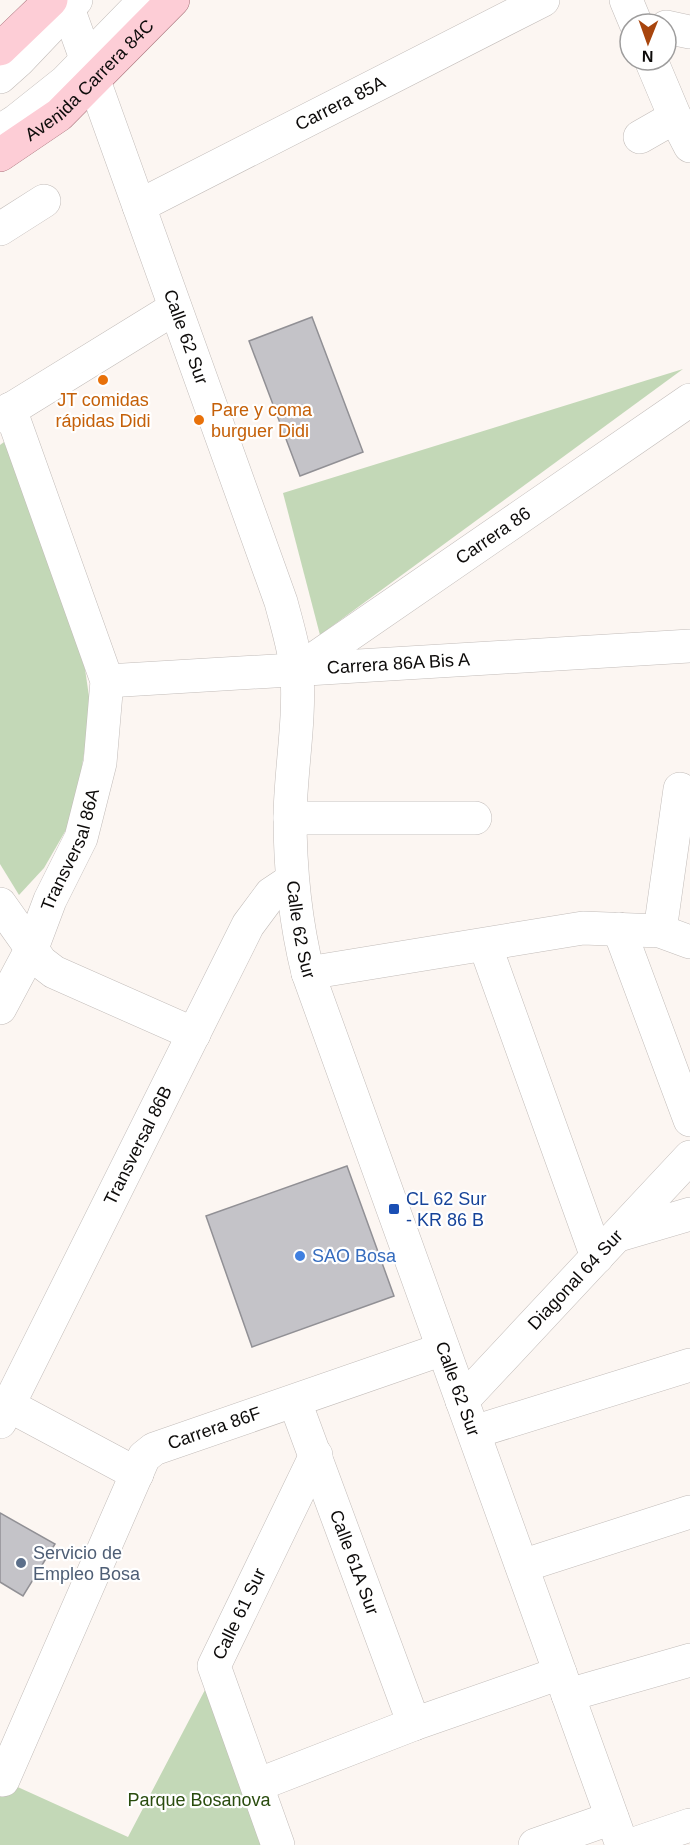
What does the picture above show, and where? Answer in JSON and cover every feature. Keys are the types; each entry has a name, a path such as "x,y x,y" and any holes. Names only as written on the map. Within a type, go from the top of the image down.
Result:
{"main road":[{"name":"Avenida Carrera 84C","path":"0,155 59,116 91,70 173,0"},
{"path":"0,49 65,2"}],"street":[{"path":"0,131 65,82 91,70 145,0"},
{"name":"Carrera 85A","path":"139,206 543,0"},
{"path":"0,77 19,60 65,2"},
{"name":"Calle 62 Sur","path":"65,2 281,602 297,671 298,698 290,818 292,880 298,932 308,974 617,1831"},
{"path":"656,72 690,146"},
{"path":"640,137 675,117"},
{"path":"0,229 44,201"},
{"path":"107,681 5,412 175,308"},
{"name":"Carrera 86","path":"297,671 690,400"},
{"name":"Carrera 86A Bis A","path":"107,681 690,646"},
{"name":"Transversal 86A","path":"0,1008 32,948 50,900 81,838 100,763 107,681"},
{"path":"308,974 583,928 619,929 675,937 680,789"},
{"path":"290,818 475,818"},
{"name":"Transversal 86B","path":"4,1414 248,925 271,894 292,880"},
{"path":"0,904 41,962 54,972 194,1034"},
{"path":"619,929 690,1120"},
{"path":"484,945 607,1246 690,1214"},
{"name":"Diagonal 64 Sur","path":"462,1401 690,1157"},
{"name":"Carrera 86F","path":"3,1780 144,1457 154,1449 443,1349"},
{"path":"474,1432 690,1365"},
{"name":"Calle 61A Sur","path":"295,1401 414,1724"},
{"path":"4,1414 137,1474"},
{"name":"Calle 61 Sur","path":"278,1845 214,1666 316,1455"},
{"path":"522,1566 690,1512"},
{"path":"256,1785 414,1724 564,1684 690,1660"},
{"path":"631,1845 690,1825"},
{"path":"535,1845 617,1831"}],"green space":[{"path":"683,369 320,635 283,493"},
{"path":"4,442 51,560 85,669 91,710 74,816 44,868 19,895 0,864 0,445"},
{"name":"Parque Bosanova","path":"207,1686 263,1845 0,1845 0,1779 128,1837"}],"building":[{"path":"312,317 363,452 300,476 249,341"},
{"name":"SAO Bosa","path":"347,1166 394,1296 252,1347 206,1216"},
{"name":"Servicio de Empleo Bosa","path":"0,1513 55,1544 23,1596 0,1582"}],"place":[{"name":"JT comidas rápidas Didi","path":"103,380"},
{"name":"Pare y coma burguer Didi","path":"199,420"},
{"name":"CL 62 Sur - KR 86 B","path":"394,1209"},
{"name":"SAO Bosa","path":"300,1256"},
{"name":"Servicio de Empleo Bosa","path":"21,1563"}]}
